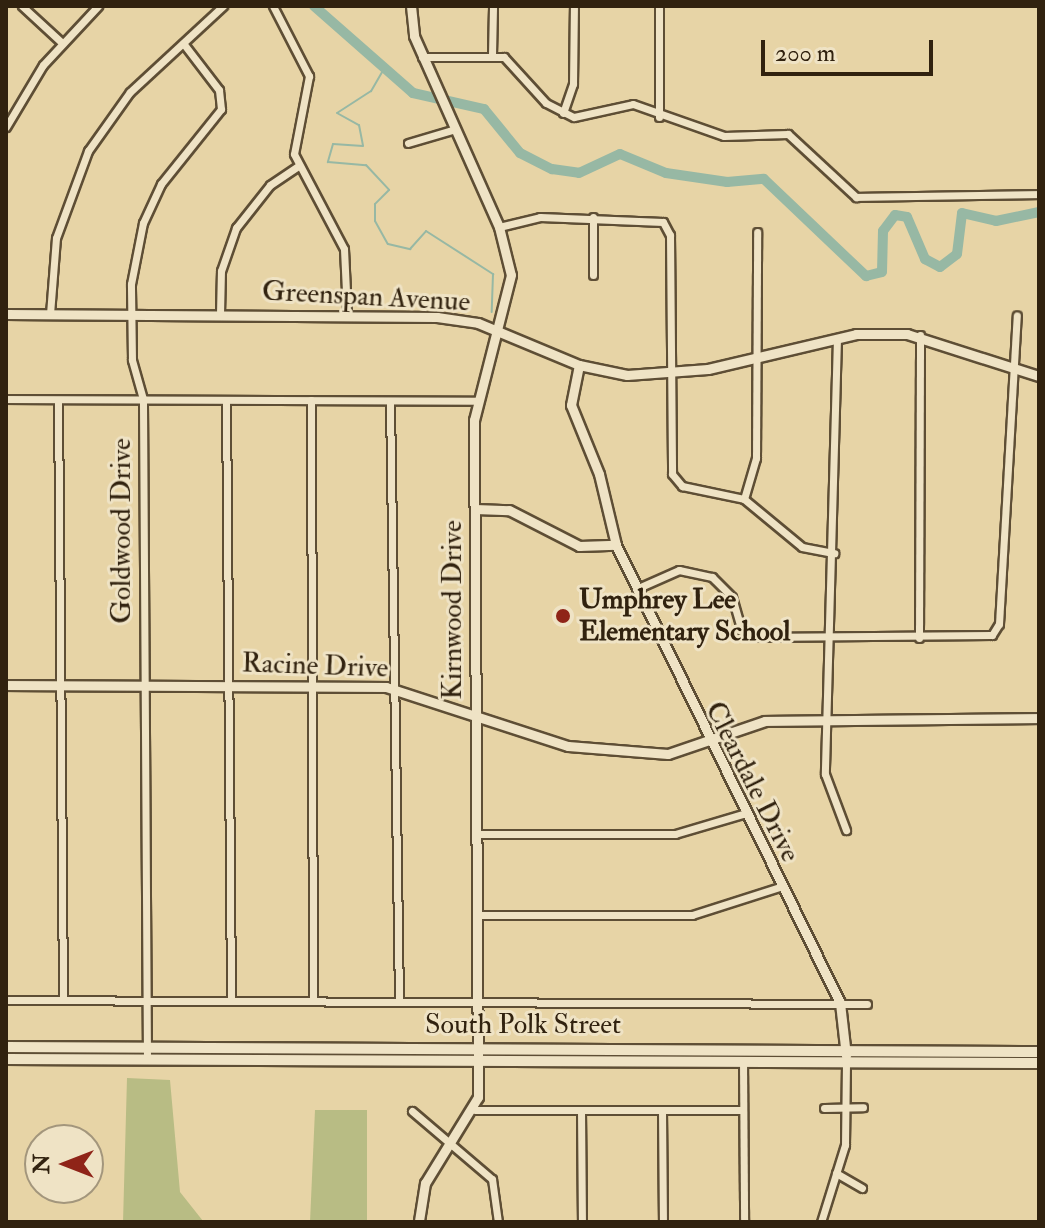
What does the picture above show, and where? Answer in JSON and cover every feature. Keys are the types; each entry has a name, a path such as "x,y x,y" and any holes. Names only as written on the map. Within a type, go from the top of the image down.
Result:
{"main road":[{"name":"South Polk Street","path":"6,1047 40,1053 147,1054 935,1057 1039,1052"},
{"name":"South Polk Street","path":"6,1059 40,1053"},
{"name":"South Polk Street","path":"935,1057 1039,1063"}],"street":[{"path":"22,6 61,42"},
{"path":"6,127 61,42 98,6"},
{"path":"50,314 56,238 88,151 130,92 223,6"},
{"path":"273,6 309,76 293,143 298,166 344,249 347,312"},
{"name":"Kirnwood Drive","path":"411,6 422,57 499,227 511,285 476,401 478,1055 475,1110"},
{"path":"492,55 493,6"},
{"path":"563,113 573,84 574,6"},
{"path":"659,6 659,117"},
{"name":"Goldwood Drive","path":"147,1054 143,399 131,316 134,264 151,204 221,109 219,90 183,43"},
{"path":"422,57 492,55 512,63 563,113 588,117 626,104 724,136 788,134 856,197 1039,194"},
{"path":"408,143 456,129"},
{"path":"220,314 221,271 236,228 259,195 298,166"},
{"path":"499,227 593,217 658,219 670,235 676,481 744,499 802,547 834,553"},
{"path":"593,217 593,275"},
{"path":"744,499 755,469 757,232"},
{"name":"Greenspan Avenue","path":"6,314 131,316 347,312 467,320 579,365 627,375 671,373 757,358 837,338 920,335 1039,376"},
{"path":"636,589 672,571 693,571 727,589 747,635 982,638 999,624 1017,316"},
{"path":"919,638 920,335"},
{"path":"837,338 834,553 826,638 826,782 846,830"},
{"name":"Cleardale Drive","path":"579,365 571,405 599,474 616,545 705,740 840,1003 848,1107 836,1173 821,1222"},
{"path":"6,399 476,401"},
{"path":"58,400 63,1000"},
{"path":"226,400 231,1001"},
{"path":"311,400 313,1001"},
{"path":"390,401 397,689 399,1001"},
{"path":"475,509 509,510 579,546 616,545"},
{"name":"Racine Drive","path":"6,685 313,685 397,689 578,749 668,754 753,722 1039,718"},
{"path":"477,834 675,834 743,814"},
{"path":"477,915 692,915 780,887"},
{"path":"6,1000 867,1004"},
{"path":"743,1056 744,1222"},
{"path":"824,1108 863,1107"},
{"path":"419,1222 425,1183 475,1110 743,1110"},
{"path":"412,1111 492,1179 498,1222"},
{"path":"581,1111 582,1222"},
{"path":"662,1111 663,1222"},
{"path":"836,1173 862,1188"}],"green space":[{"path":"127,1078 170,1080 180,1192 203,1221 218,1222 123,1222"},
{"path":"315,1110 367,1110 367,1222 310,1222"}],"waterway":[{"path":"314,6 413,93 484,109 520,153 552,169 579,173 620,154 666,173 727,182 764,179 866,276 882,272 883,231 895,215 907,217 925,259 940,267 957,254 962,213 996,221 1039,212"},
{"path":"385,67 371,91 337,113 359,125 363,146 333,144 328,162 366,165 389,190 375,204 375,221 388,244 410,249 426,231 493,274 492,312"}],"place":[{"name":"Umphrey Lee Elementary School","path":"563,616"}]}
